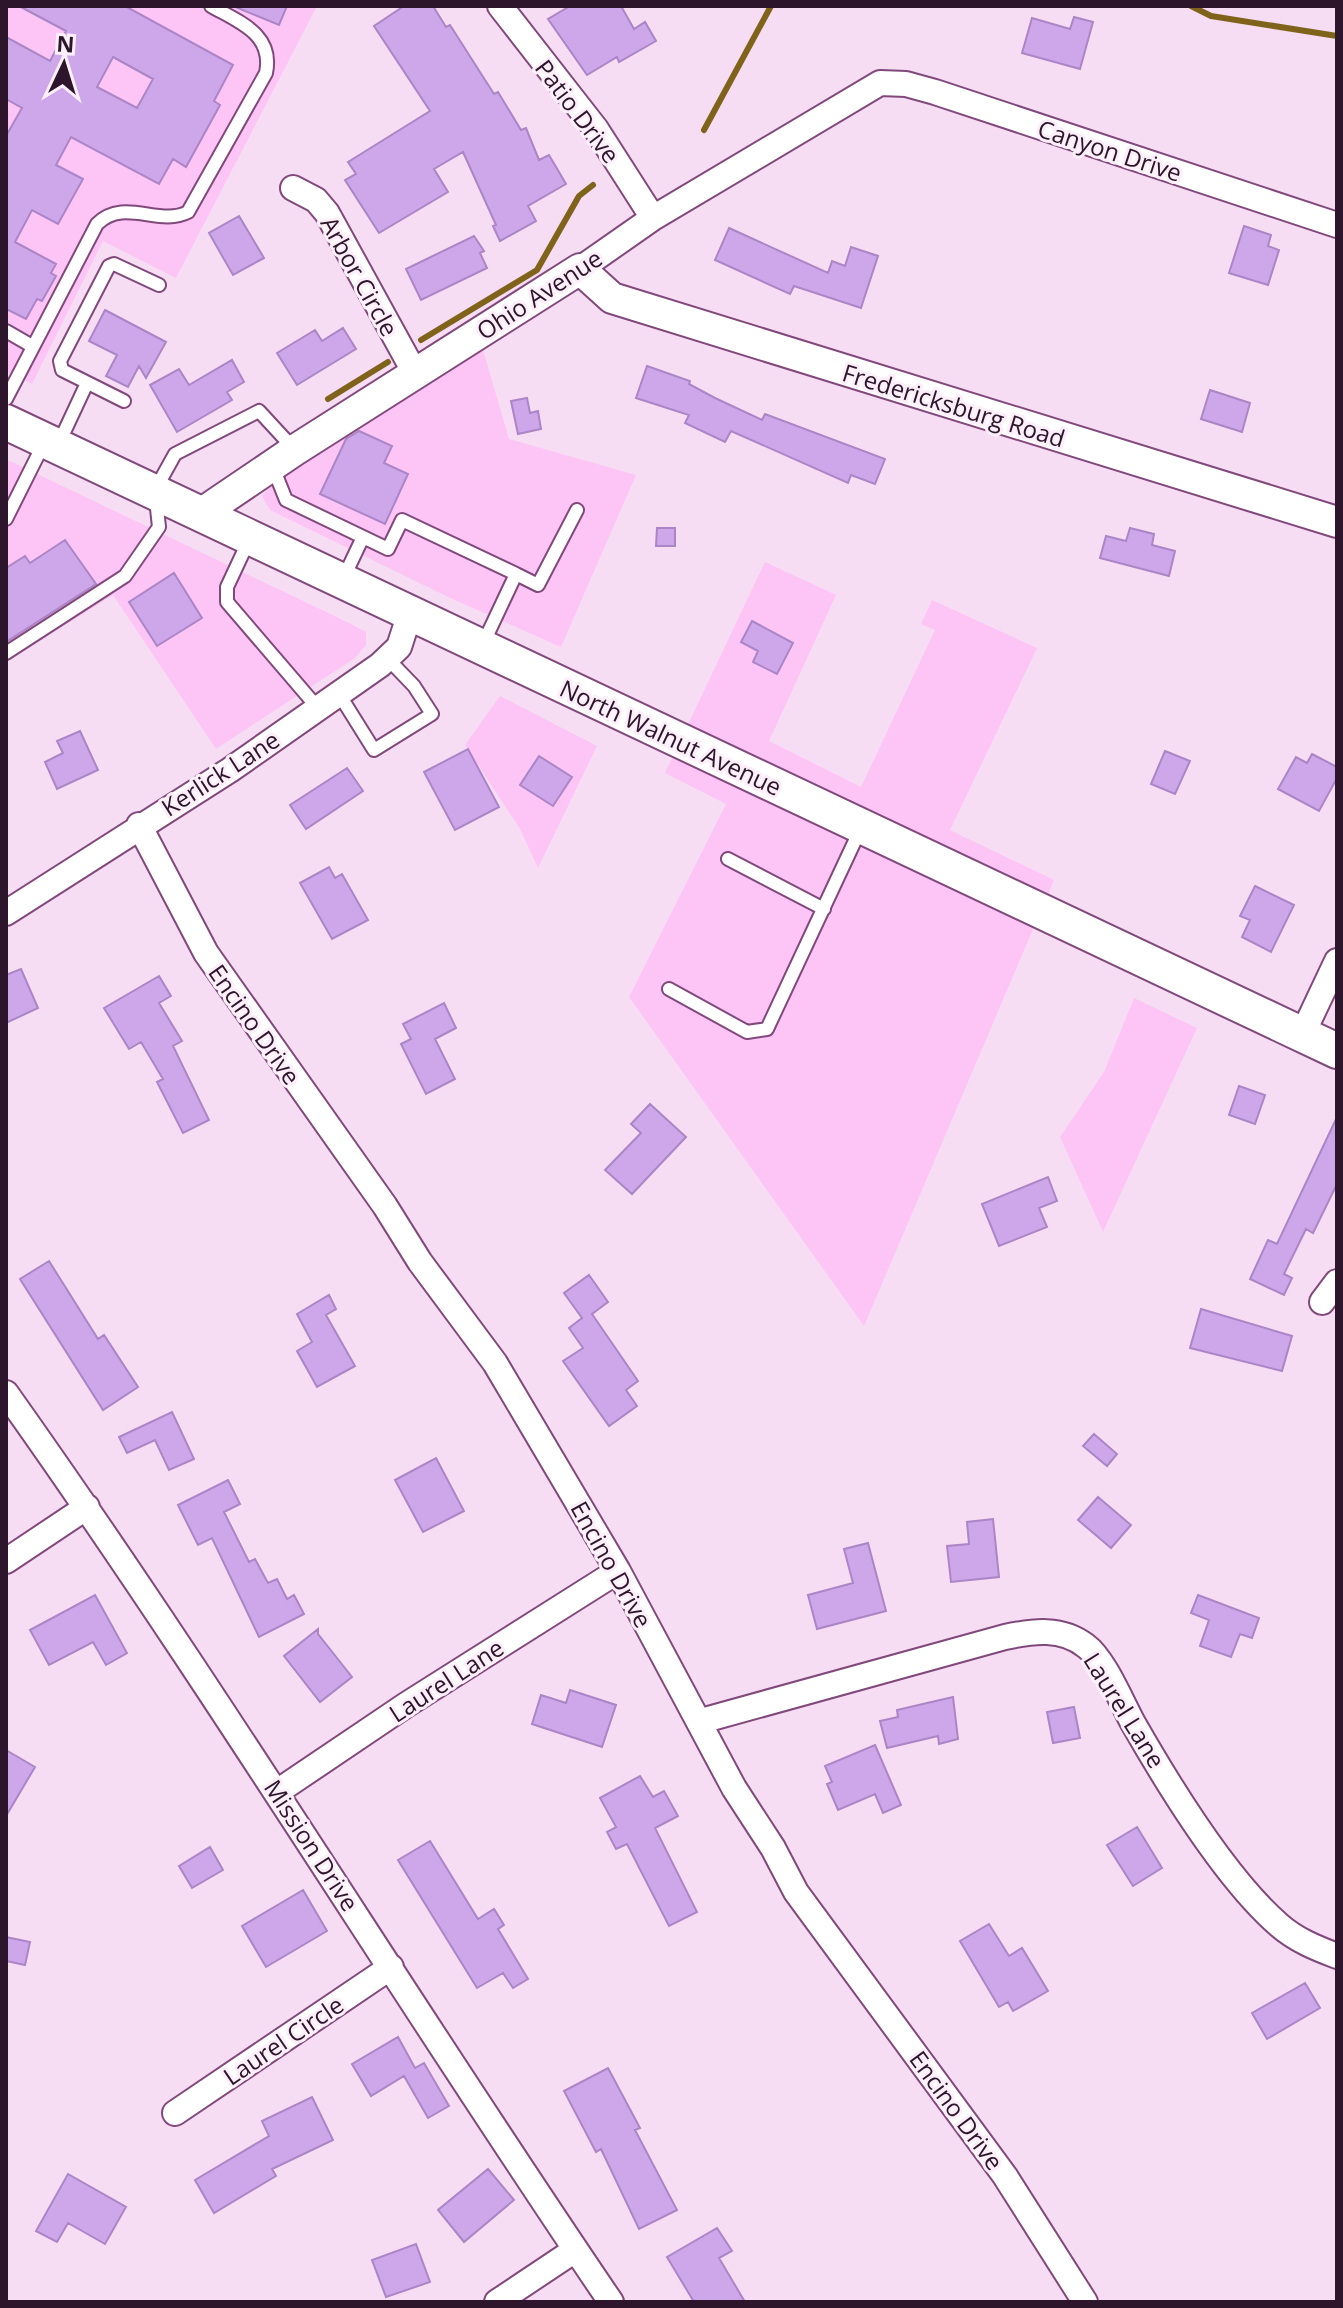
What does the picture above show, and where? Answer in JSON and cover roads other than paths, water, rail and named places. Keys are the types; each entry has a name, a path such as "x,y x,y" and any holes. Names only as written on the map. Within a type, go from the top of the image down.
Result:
{"main road":[{"name":"North Walnut Avenue","path":"6,422 1337,1051"}],"street":[{"name":"Patio Drive","path":"500,6 596,129 653,218"},
{"name":"Ohio Avenue","path":"202,513 580,269 653,218 880,83"},
{"name":"Canyon Drive","path":"880,83 935,92 1337,225"},
{"name":"Arbor Circle","path":"293,188 316,200 327,213 416,375"},
{"name":"Fredericksburg Road","path":"580,269 612,298 1337,522"},
{"name":"Kerlick Lane","path":"6,913 139,825 230,770 339,694 399,647 410,613"},
{"name":"Encino Drive","path":"139,825 206,953 385,1206 420,1262 495,1363 618,1571 701,1721 734,1788 773,1848 796,1892 1005,2176 1085,2302"},
{"path":"1302,1035 1337,961"},
{"path":"1322,1302 1337,1282"},
{"name":"Mission Drive","path":"6,1393 87,1507 277,1792 611,2302"},
{"path":"6,1561 87,1507"},
{"name":"Laurel Lane","path":"277,1792 406,1705 618,1571"},
{"name":"Laurel Lane","path":"701,1721 1016,1635 1046,1631 1077,1640 1097,1659 1142,1739 1200,1828 1256,1902 1302,1942 1337,1956"},
{"name":"Laurel Circle","path":"175,2113 391,1967"},
{"path":"497,2302 575,2250"}],"lane":[{"path":"6,399 102,218 126,211 171,216 188,212 266,73 267,56 257,33 211,6"},
{"path":"124,401 62,370 60,361 109,266 114,264 159,285"},
{"path":"6,331 32,346"},
{"path":"6,519 87,383"},
{"path":"6,653 125,576 159,527 155,490 175,454 259,411 284,458 286,500 388,549 402,520 538,585 577,510"},
{"path":"342,581 363,537"},
{"path":"250,538 227,587 227,602 317,707"},
{"path":"482,647 516,574"},
{"path":"339,694 374,750 432,714 414,686 387,658"},
{"path":"669,989 747,1032 767,1029 862,827"},
{"path":"728,859 824,909"}],"waterway":[{"path":"704,130 771,6"},
{"path":"1191,6 1211,16 1337,36"},
{"path":"421,340 537,270 579,196 593,185"},
{"path":"328,399 388,362"}]}
